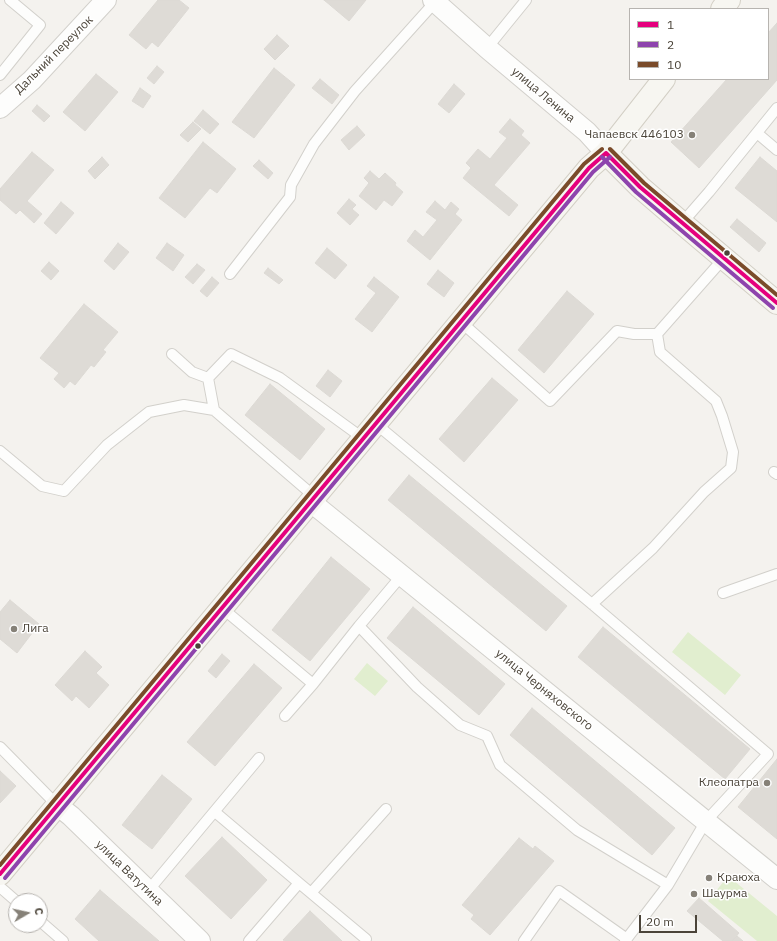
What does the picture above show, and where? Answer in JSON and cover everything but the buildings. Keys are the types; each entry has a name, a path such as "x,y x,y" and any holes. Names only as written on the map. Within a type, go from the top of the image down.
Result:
{"main road":[{"path":"723,8 729,0"},
{"path":"0,874 590,168 606,153 663,80"},
{"name":"улица Ленина","path":"606,153 640,187 777,303"}],"street":[{"name":"Дальний переулок","path":"0,108 32,80 106,0"},
{"name":"улица Ленина","path":"434,1 487,48 587,132 606,153"},
{"name":"улица Черняховского","path":"313,499 402,575 777,878"},
{"name":"улица Ватутина","path":"57,805 71,816 200,941"}],"lane":[{"path":"0,75 40,25 10,0"},
{"path":"487,48 526,0"},
{"path":"230,274 290,197 290,185 319,138 355,91 434,1"},
{"path":"682,223 777,108"},
{"path":"757,133 777,150"},
{"path":"461,322 550,401 617,331 634,334 657,334 724,258"},
{"path":"592,604 653,548 704,492 731,468 733,452 716,401 660,352 657,334"},
{"path":"172,354 192,372 208,378"},
{"path":"208,378 231,354 280,378 370,432 592,604 768,754 706,821 668,885 626,940 559,891 524,941"},
{"path":"208,378 214,410"},
{"path":"0,452 42,486 64,491 107,446 149,412 184,405 214,410 313,499"},
{"path":"723,593 777,574"},
{"path":"285,716 402,575"},
{"path":"222,608 313,684"},
{"path":"359,626 417,687 460,725 487,736 500,765 577,830 668,885"},
{"path":"0,748 57,805"},
{"path":"148,891 259,758"},
{"path":"311,893 386,809"},
{"path":"215,812 366,939"},
{"path":"249,941 299,883"},
{"path":"0,887 8,894"},
{"path":"48,928 63,941"}],"green space":[{"path":"688,632 741,675 725,695 672,652"},
{"path":"367,663 388,681 375,696 354,679"},
{"path":"728,876 777,916 777,941 757,941 708,901"}],"transit line":[{"name":"10","path":"0,865 584,164 602,149"},
{"name":"10","path":"610,149 644,183 777,295"},
{"name":"1","path":"606,153 640,187 777,303"},
{"name":"1","path":"0,874 589,168 606,153"},
{"name":"2","path":"602,157 636,192 773,308"},
{"name":"2","path":"5,878 593,172 610,157"}],"place":[{"name":"Чапаевск 446103","path":"692,135"},
{"name":"Лига","path":"14,629"},
{"name":"Клеопатра","path":"767,783"},
{"name":"Краюха","path":"709,878"},
{"name":"Шаурма","path":"694,894"}]}
